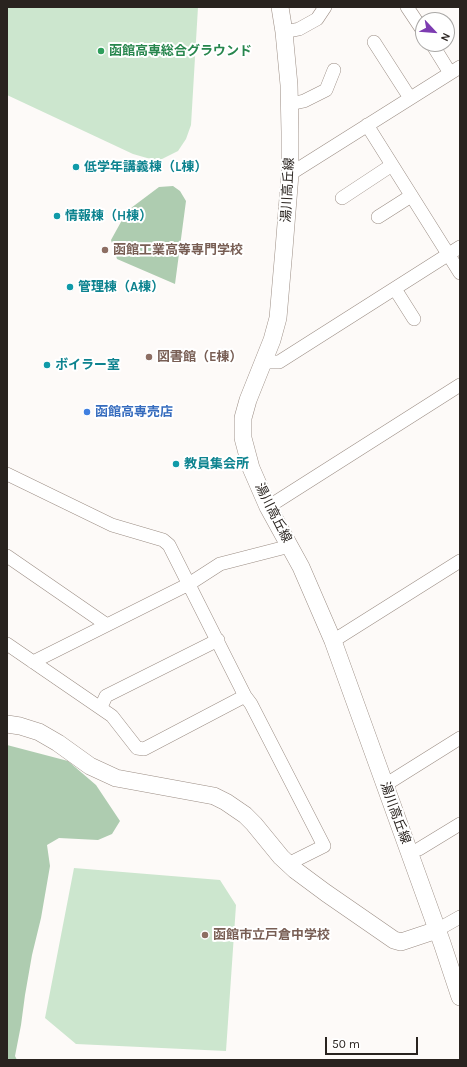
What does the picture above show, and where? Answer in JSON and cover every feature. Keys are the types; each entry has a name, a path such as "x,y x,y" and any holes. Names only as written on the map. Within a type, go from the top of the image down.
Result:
{"street":[{"name":"湯川高丘線","path":"280,7 284,32 290,104 290,174 278,318 272,340 248,400 243,418 244,438 251,468 268,507 301,567 333,640 460,997"},
{"path":"284,32 299,29 317,19 325,7"},
{"path":"407,7 415,18"},
{"path":"374,42 410,98"},
{"path":"290,174 455,70 439,52"},
{"path":"290,104 304,101 326,90 334,70"},
{"path":"367,125 460,273"},
{"path":"342,198 392,165"},
{"path":"378,217 411,196"},
{"path":"262,362 279,362 460,247"},
{"path":"394,289 414,319"},
{"path":"268,507 460,385"},
{"path":"7,474 112,525 163,540 169,545 190,584 245,696 324,846 288,864"},
{"path":"33,662 190,584 220,564 290,546"},
{"path":"7,556 107,625"},
{"path":"333,640 460,561"},
{"path":"101,707 106,696 218,640"},
{"path":"7,644 101,707 112,716 136,748 144,749 245,696"},
{"path":"7,724 20,726 39,732 58,743 90,766 116,778 214,796 226,802 245,815 288,864 320,889 394,940 400,942 437,930 460,917"},
{"path":"385,785 460,738"},
{"path":"420,849 460,824"}],"green space":[{"name":"函館高専総合グラウンド","path":"7,7 198,7 191,125 186,139 178,151 160,160 133,154 7,95"},
{"path":"173,186 180,191 186,201 175,284 117,259 111,240 127,211 159,187"},
{"path":"7,745 68,761 96,785 120,821 112,834 98,840 59,838 47,845 50,866 25,995 15,1056 17,1060 7,1060"},
{"path":"74,868 220,880 236,905 226,1051 76,1044 45,1018"}],"place":[{"name":"函館高専総合グラウンド","path":"101,51"},
{"name":"低学年講義棟（L棟）","path":"76,167"},
{"name":"情報棟（H棟）","path":"57,216"},
{"name":"函館工業高等専門学校","path":"105,250"},
{"name":"管理棟（A棟）","path":"70,287"},
{"name":"図書館（E棟）","path":"149,357"},
{"name":"ボイラー室","path":"47,365"},
{"name":"函館高専売店","path":"87,412"},
{"name":"教員集会所","path":"176,464"},
{"name":"函館市立戸倉中学校","path":"205,935"}]}
